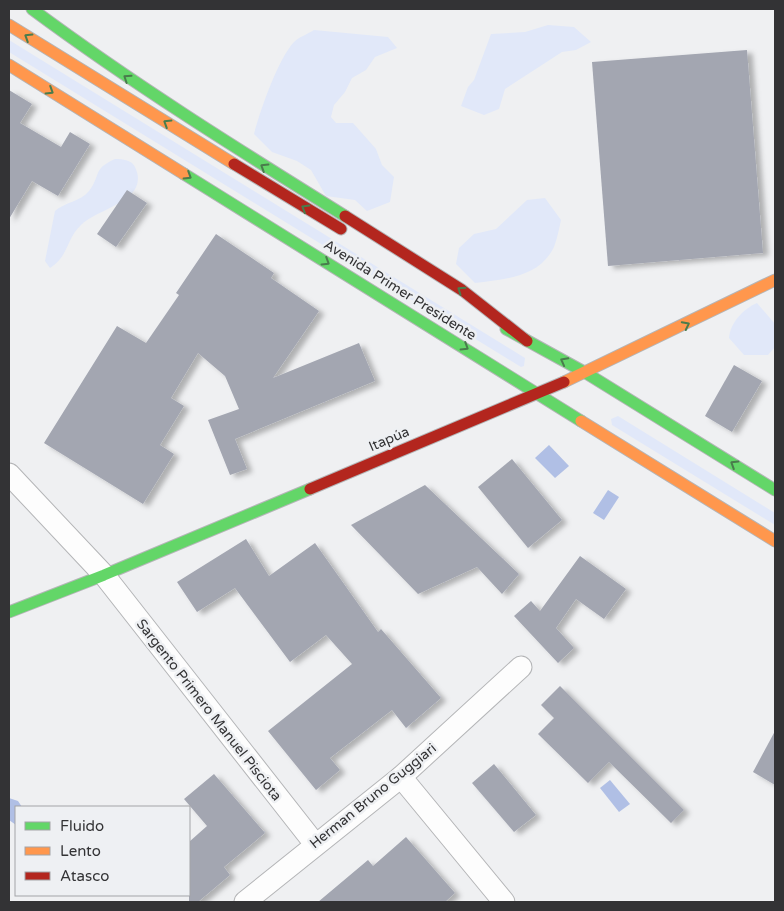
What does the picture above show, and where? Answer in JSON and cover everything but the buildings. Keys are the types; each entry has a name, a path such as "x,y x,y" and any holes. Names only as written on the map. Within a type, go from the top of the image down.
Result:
{"main road":[{"path":"32,9 95,56 166,104 462,290 527,341"},
{"name":"Avenida Primer Presidente","path":"9,25 351,236"},
{"name":"Avenida Primer Presidente","path":"9,65 775,541"},
{"name":"Avenida Primer Presidente","path":"401,266 527,341 586,373 775,490"},
{"name":"Itapúa","path":"9,612 104,575 586,373 775,280"}],"street":[{"name":"Sargento Primero Manuel Pisciota","path":"9,474 104,575 315,844"},
{"name":"Herman Bruno Guggiari","path":"245,902 401,777 521,668"},
{"path":"401,777 504,902"}],"shaded area":[{"path":"548,25 574,27 591,42 576,50 562,52 505,89 499,109 484,115 461,106 468,87 474,80 491,34 525,32"},
{"path":"314,30 388,37 397,48 375,57 366,70 352,78 345,92 334,105 331,117 336,123 353,123 376,149 382,165 394,177 390,202 367,211 355,200 326,196 311,170 297,161 272,152 254,134 265,99 282,60 294,42"},
{"path":"9,40 525,358 524,366 521,367 9,52"},
{"path":"115,159 127,160 134,165 138,179 136,188 129,196 81,225 72,236 61,258 50,268 45,261 55,211 85,195 93,186 103,166"},
{"path":"545,198 561,220 554,247 539,265 520,275 475,283 456,264 459,248 474,234 496,229 527,200"},
{"path":"757,303 775,324 775,347 768,355 744,355 729,338 730,332 738,317"},
{"path":"618,416 775,513 775,525 612,425 611,419"}],"water":[{"path":"549,445 569,466 555,478 535,458"},
{"path":"608,490 619,497 604,520 593,513"},
{"path":"610,780 630,804 619,812 600,788"},
{"path":"9,798 18,801 21,806 15,806 15,824 9,820"}],"traffic: fast":[{"path":"32,9 147,90 345,216"},
{"path":"184,174 581,421"},
{"path":"506,329 586,373 775,490"},
{"path":"9,612 104,575 310,489"}],"traffic: slow":[{"path":"9,25 234,164"},
{"path":"9,65 184,174"},
{"path":"564,382 775,280"},
{"path":"581,421 775,541"}],"traffic: jam":[{"path":"234,164 341,229"},
{"path":"345,216 462,290 527,341"},
{"path":"310,489 564,382"}]}
